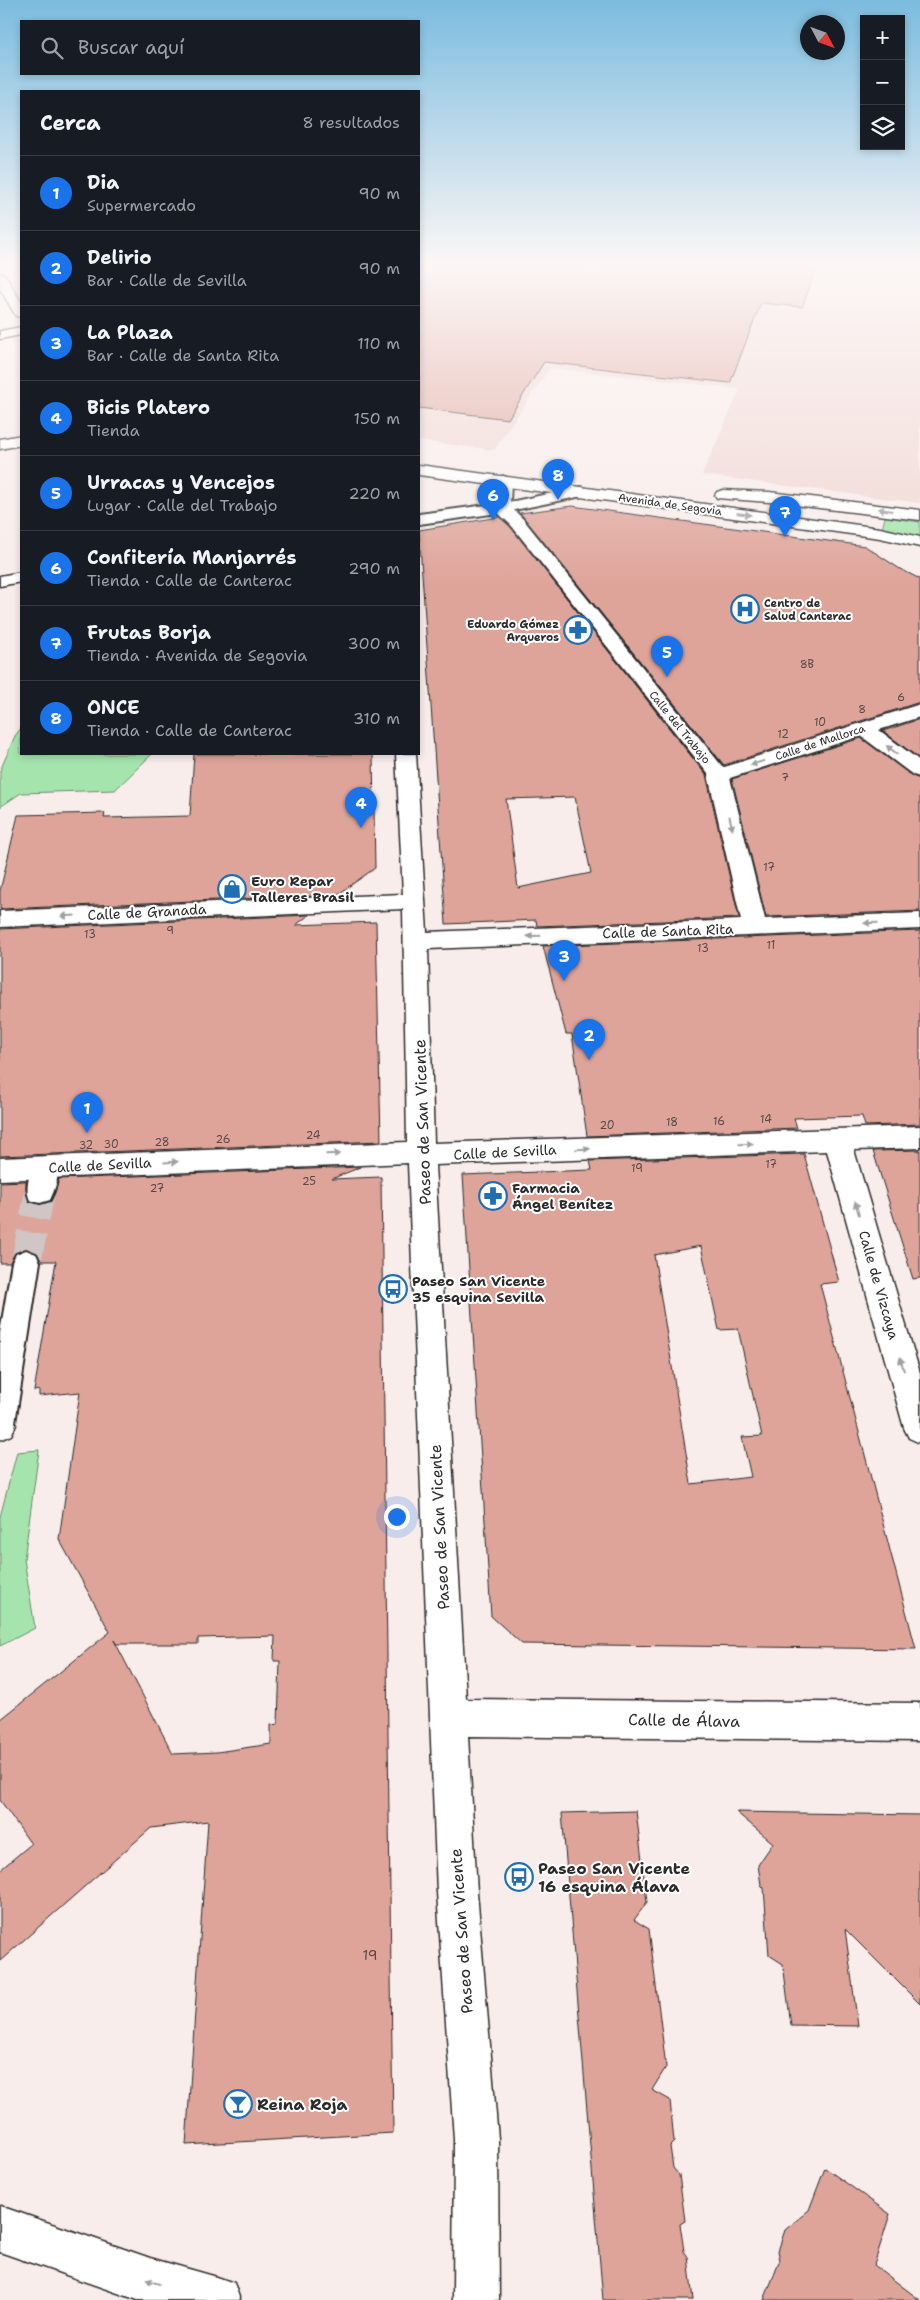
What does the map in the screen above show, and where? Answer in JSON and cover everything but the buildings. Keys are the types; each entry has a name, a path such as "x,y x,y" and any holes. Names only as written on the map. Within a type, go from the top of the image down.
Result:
{"street":[{"path":"0,444 20,440"},
{"name":"Avenida de Segovia","path":"420,461 640,490 769,497 920,515"},
{"name":"Avenida de Segovia","path":"420,470 880,533 920,542"},
{"path":"502,508 503,481"},
{"path":"420,519 502,508 581,492"},
{"name":"Calle del Trabajo","path":"502,508 517,522 720,775 755,928"},
{"path":"0,581 20,578"},
{"name":"Calle de Mallorca","path":"720,775 920,710"},
{"path":"863,728 920,771"},
{"name":"Paseo de San Vicente","path":"406,755 414,877 421,1153 448,1717 457,1892 476,2139 476,2300"},
{"name":"Calle de Granada","path":"0,919 414,901"},
{"name":"Calle de Santa Rita","path":"416,941 920,921"},
{"name":"Calle de Sevilla","path":"0,1169 42,1180 401,1152 464,1155 572,1149 838,1142 920,1137"},
{"name":"Calle de Vizcaya","path":"838,1142 920,1428"},
{"path":"0,1424 26,1262"},
{"name":"Calle de Álava","path":"448,1717 920,1722"},
{"path":"0,2229 150,2281 217,2300"}],"shaded area":[{"path":"420,371 548,371 494,450 420,441"},
{"path":"580,371 920,371 920,503 702,475 740,389"}],"green space":[{"path":"885,517 920,522 920,537 882,529"},
{"path":"20,729 20,755 151,755 115,790 21,793 0,807 0,771 15,736"},
{"path":"39,1450 24,1559 35,1628 0,1646 0,1517 17,1452"}],"tunnel":[{"path":"26,1262 40,1192"}],"place":[{"name":"ONCE","path":"558,500"},
{"name":"Confitería Manjarrés","path":"493,520"},
{"name":"Frutas Borja","path":"785,537"},
{"name":"Centro de Salud Canterac","path":"745,609"},
{"name":"Eduardo Gómez Arqueros","path":"578,630"},
{"name":"Urracas y Vencejos","path":"667,677"},
{"name":"Bicis Platero","path":"361,828"},
{"name":"Euro Repar Talleres Brasil","path":"232,889"},
{"name":"La Plaza","path":"564,981"},
{"name":"Delirio","path":"589,1060"},
{"name":"Dia","path":"87,1133"},
{"name":"Farmacia Ángel Benítez","path":"493,1196"},
{"name":"Paseo San Vicente 35 esquina Sevilla","path":"393,1289"},
{"name":"Paseo San Vicente 16 esquina Álava","path":"519,1877"},
{"name":"Reina Roja","path":"238,2104"}]}
